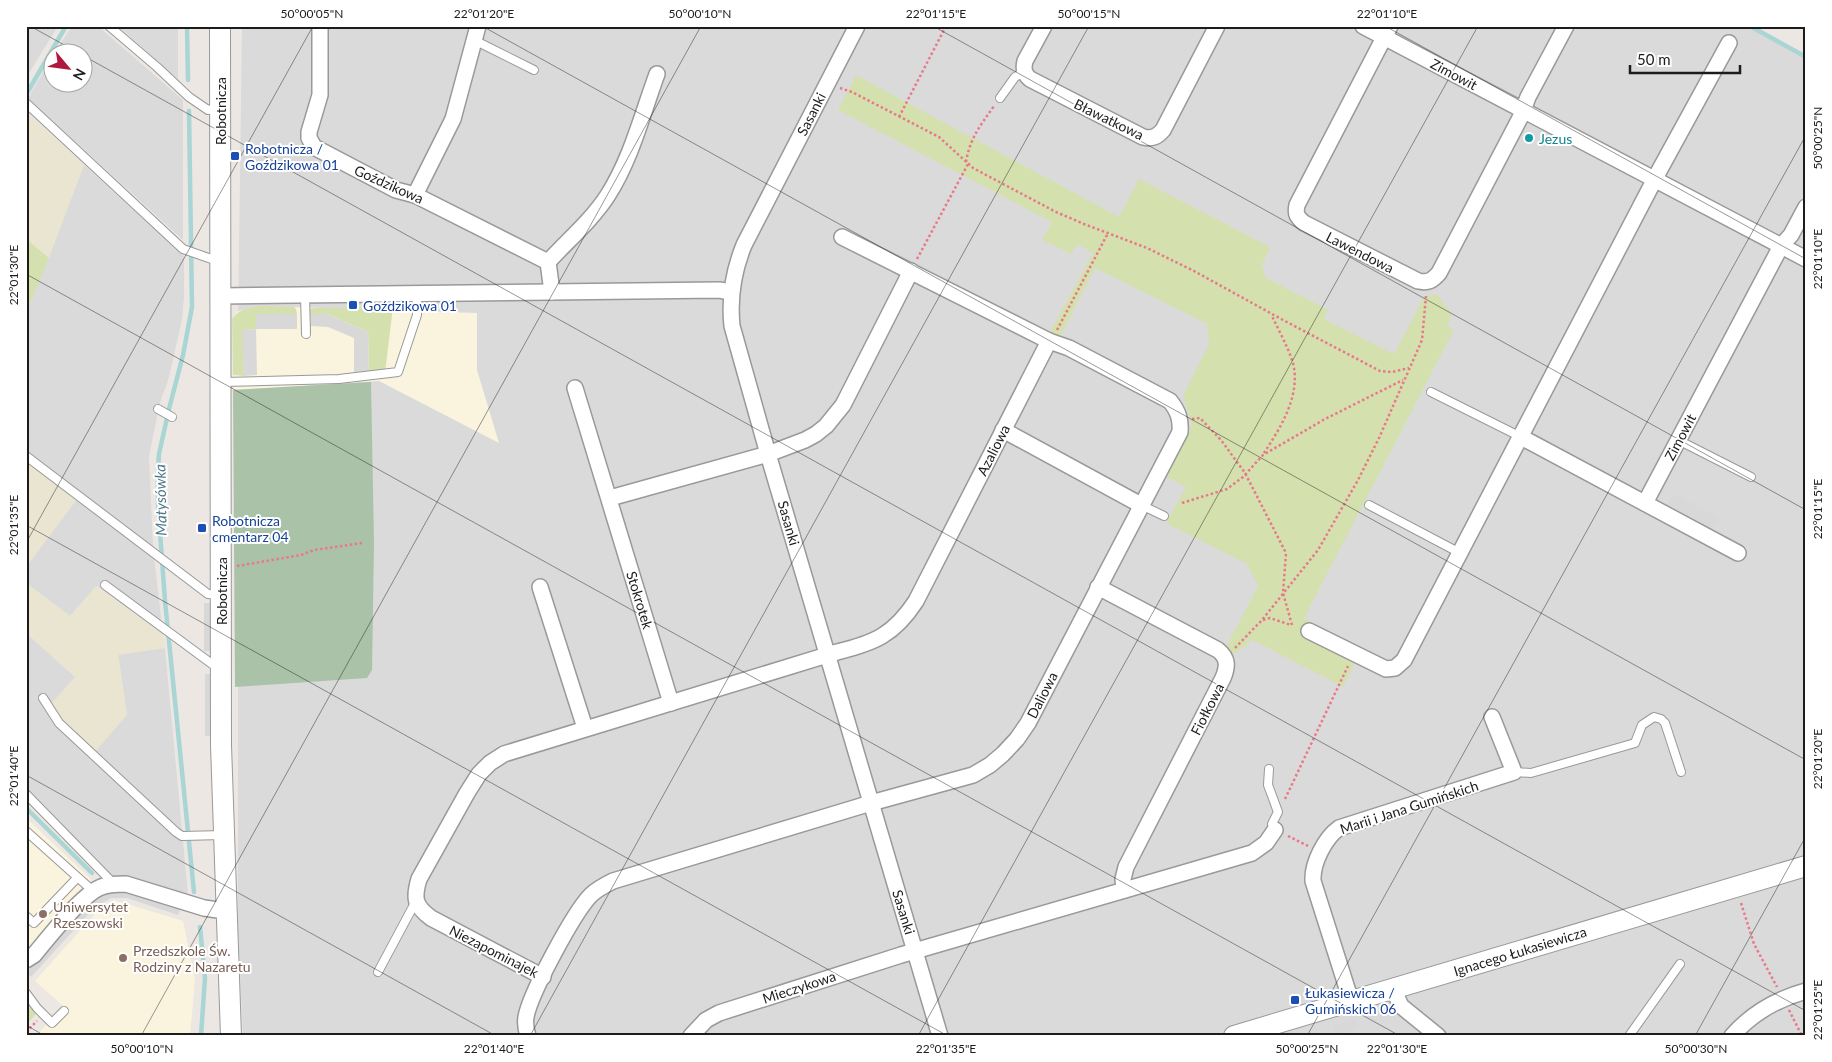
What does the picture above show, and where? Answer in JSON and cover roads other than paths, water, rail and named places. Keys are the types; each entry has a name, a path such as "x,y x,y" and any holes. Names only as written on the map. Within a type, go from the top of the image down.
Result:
{"street":[{"name":"Robotnicza","path":"220,26 221,666 225,911 231,1036"},
{"name":"Goździkowa","path":"320,26 320,96 309,132 311,143 318,151 396,190 415,195 548,262"},
{"name":"Sasanki","path":"857,26 744,244 731,292 732,326 940,1036"},
{"path":"1024,72 1025,62 1044,26"},
{"name":"Bławatkowa","path":"1024,72 1030,79 1134,133 1148,139 1154,138 1163,130 1217,26"},
{"name":"Zimowit","path":"1363,26 1387,32 1523,110 1806,259"},
{"path":"1523,110 1566,26"},
{"name":"Lawendowa","path":"1387,32 1297,205 1296,212 1298,218 1304,223 1418,281 1426,282 1433,280 1439,273 1523,110"},
{"path":"415,195 453,119 476,33"},
{"path":"1309,631 1386,669 1400,664 1404,660 1655,179 1729,43"},
{"path":"552,292 548,262 598,209 619,176 627,160 657,74"},
{"name":"Zimowit","path":"1645,503 1780,246 1791,235 1806,207"},
{"path":"842,237 1049,341"},
{"path":"610,498 768,454 810,437 826,426 835,416 850,392 911,271"},
{"path":"221,296 719,290 731,292"},
{"name":"Daliowa","path":"871,803 973,775 990,765 1017,739 1028,723 1180,432 1181,420 1177,410 1170,401 1069,348 1049,341"},
{"name":"Azaliowa","path":"828,655 877,640 898,625 908,613 1049,341"},
{"name":"Stokrotek","path":"576,388 671,703"},
{"path":"1003,430 1141,505"},
{"path":"1521,437 1738,553"},
{"path":"540,587 585,728"},
{"name":"Fiołkowa","path":"1098,587 1218,650 1226,659 1227,664 1223,678 1126,867 1123,879 1124,890"},
{"path":"416,901 415,891 419,879 467,793 479,774 490,763 504,754 828,655"},
{"path":"1492,717 1514,772"},
{"name":"Marii i Jana Gumińskich","path":"1351,1001 1313,880 1314,867 1329,837 1339,828 1514,772"},
{"name":"Niezapominajek","path":"416,901 421,910 432,918 543,977 581,906 592,894 602,887 871,803"},
{"path":"915,951 1252,853 1266,843 1275,830"},
{"name":"Ignacego Łukasiewicza","path":"1234,1036 1806,866"},
{"path":"26,960 34,955 92,891 101,887 126,884 204,908 225,911"},
{"name":"Mieczykowa","path":"691,1036 706,1020 719,1013 915,951"},
{"path":"528,1036 526,1018 543,977"},
{"path":"1393,989 1399,1004 1438,1036"},
{"path":"1732,1036 1743,1023 1761,1010 1780,999 1806,991"}],"lane":[{"path":"109,26 189,97 208,110 220,108"},
{"path":"476,33 534,70"},
{"path":"1000,98 1015,77 1024,72"},
{"path":"26,103 183,249 220,262"},
{"path":"220,382 339,379 398,372 417,315 417,294"},
{"path":"305,295 306,334"},
{"path":"1431,392 1521,437"},
{"path":"158,410 172,417"},
{"path":"1678,440 1751,477"},
{"path":"26,456 208,594 221,596"},
{"path":"1141,505 1164,516"},
{"path":"1369,505 1460,553"},
{"path":"105,585 212,664 221,666"},
{"path":"43,698 59,723 182,836 223,835"},
{"path":"1514,772 1531,773 1635,743 1642,725 1654,717 1661,718 1665,723 1681,772"},
{"path":"1269,769 1268,785 1278,812 1272,824 1275,830"},
{"path":"26,794 114,884"},
{"path":"26,830 92,891"},
{"path":"26,916 34,923 77,878"},
{"path":"378,972 416,901"},
{"path":"1629,1036 1680,964"},
{"path":"26,993 37,1008 52,1023 64,1011"}],"waterway":[{"path":"27,93 66,26"},
{"name":"Matysówka","path":"187,26 188,80"},
{"path":"1750,26 1806,57"},
{"name":"Matysówka","path":"189,111 192,307 183,355 159,454 158,504 165,601 194,892"},
{"path":"26,808 92,873"},
{"name":"Matysówka","path":"200,927 205,978 201,1036"}],"place":[{"name":"Jezus","path":"1529,138"},
{"name":"Robotnicza / Goździkowa 01","path":"235,156"},
{"name":"Goździkowa 01","path":"353,305"},
{"name":"Robotnicza cmentarz 04","path":"202,528"},
{"name":"Uniwersytet Rzeszowski","path":"43,914"},
{"name":"Przedszkole Św. Rodziny z Nazaretu","path":"123,958"},
{"name":"Łukasiewicza / Gumińskich 06","path":"1295,1000"}]}
